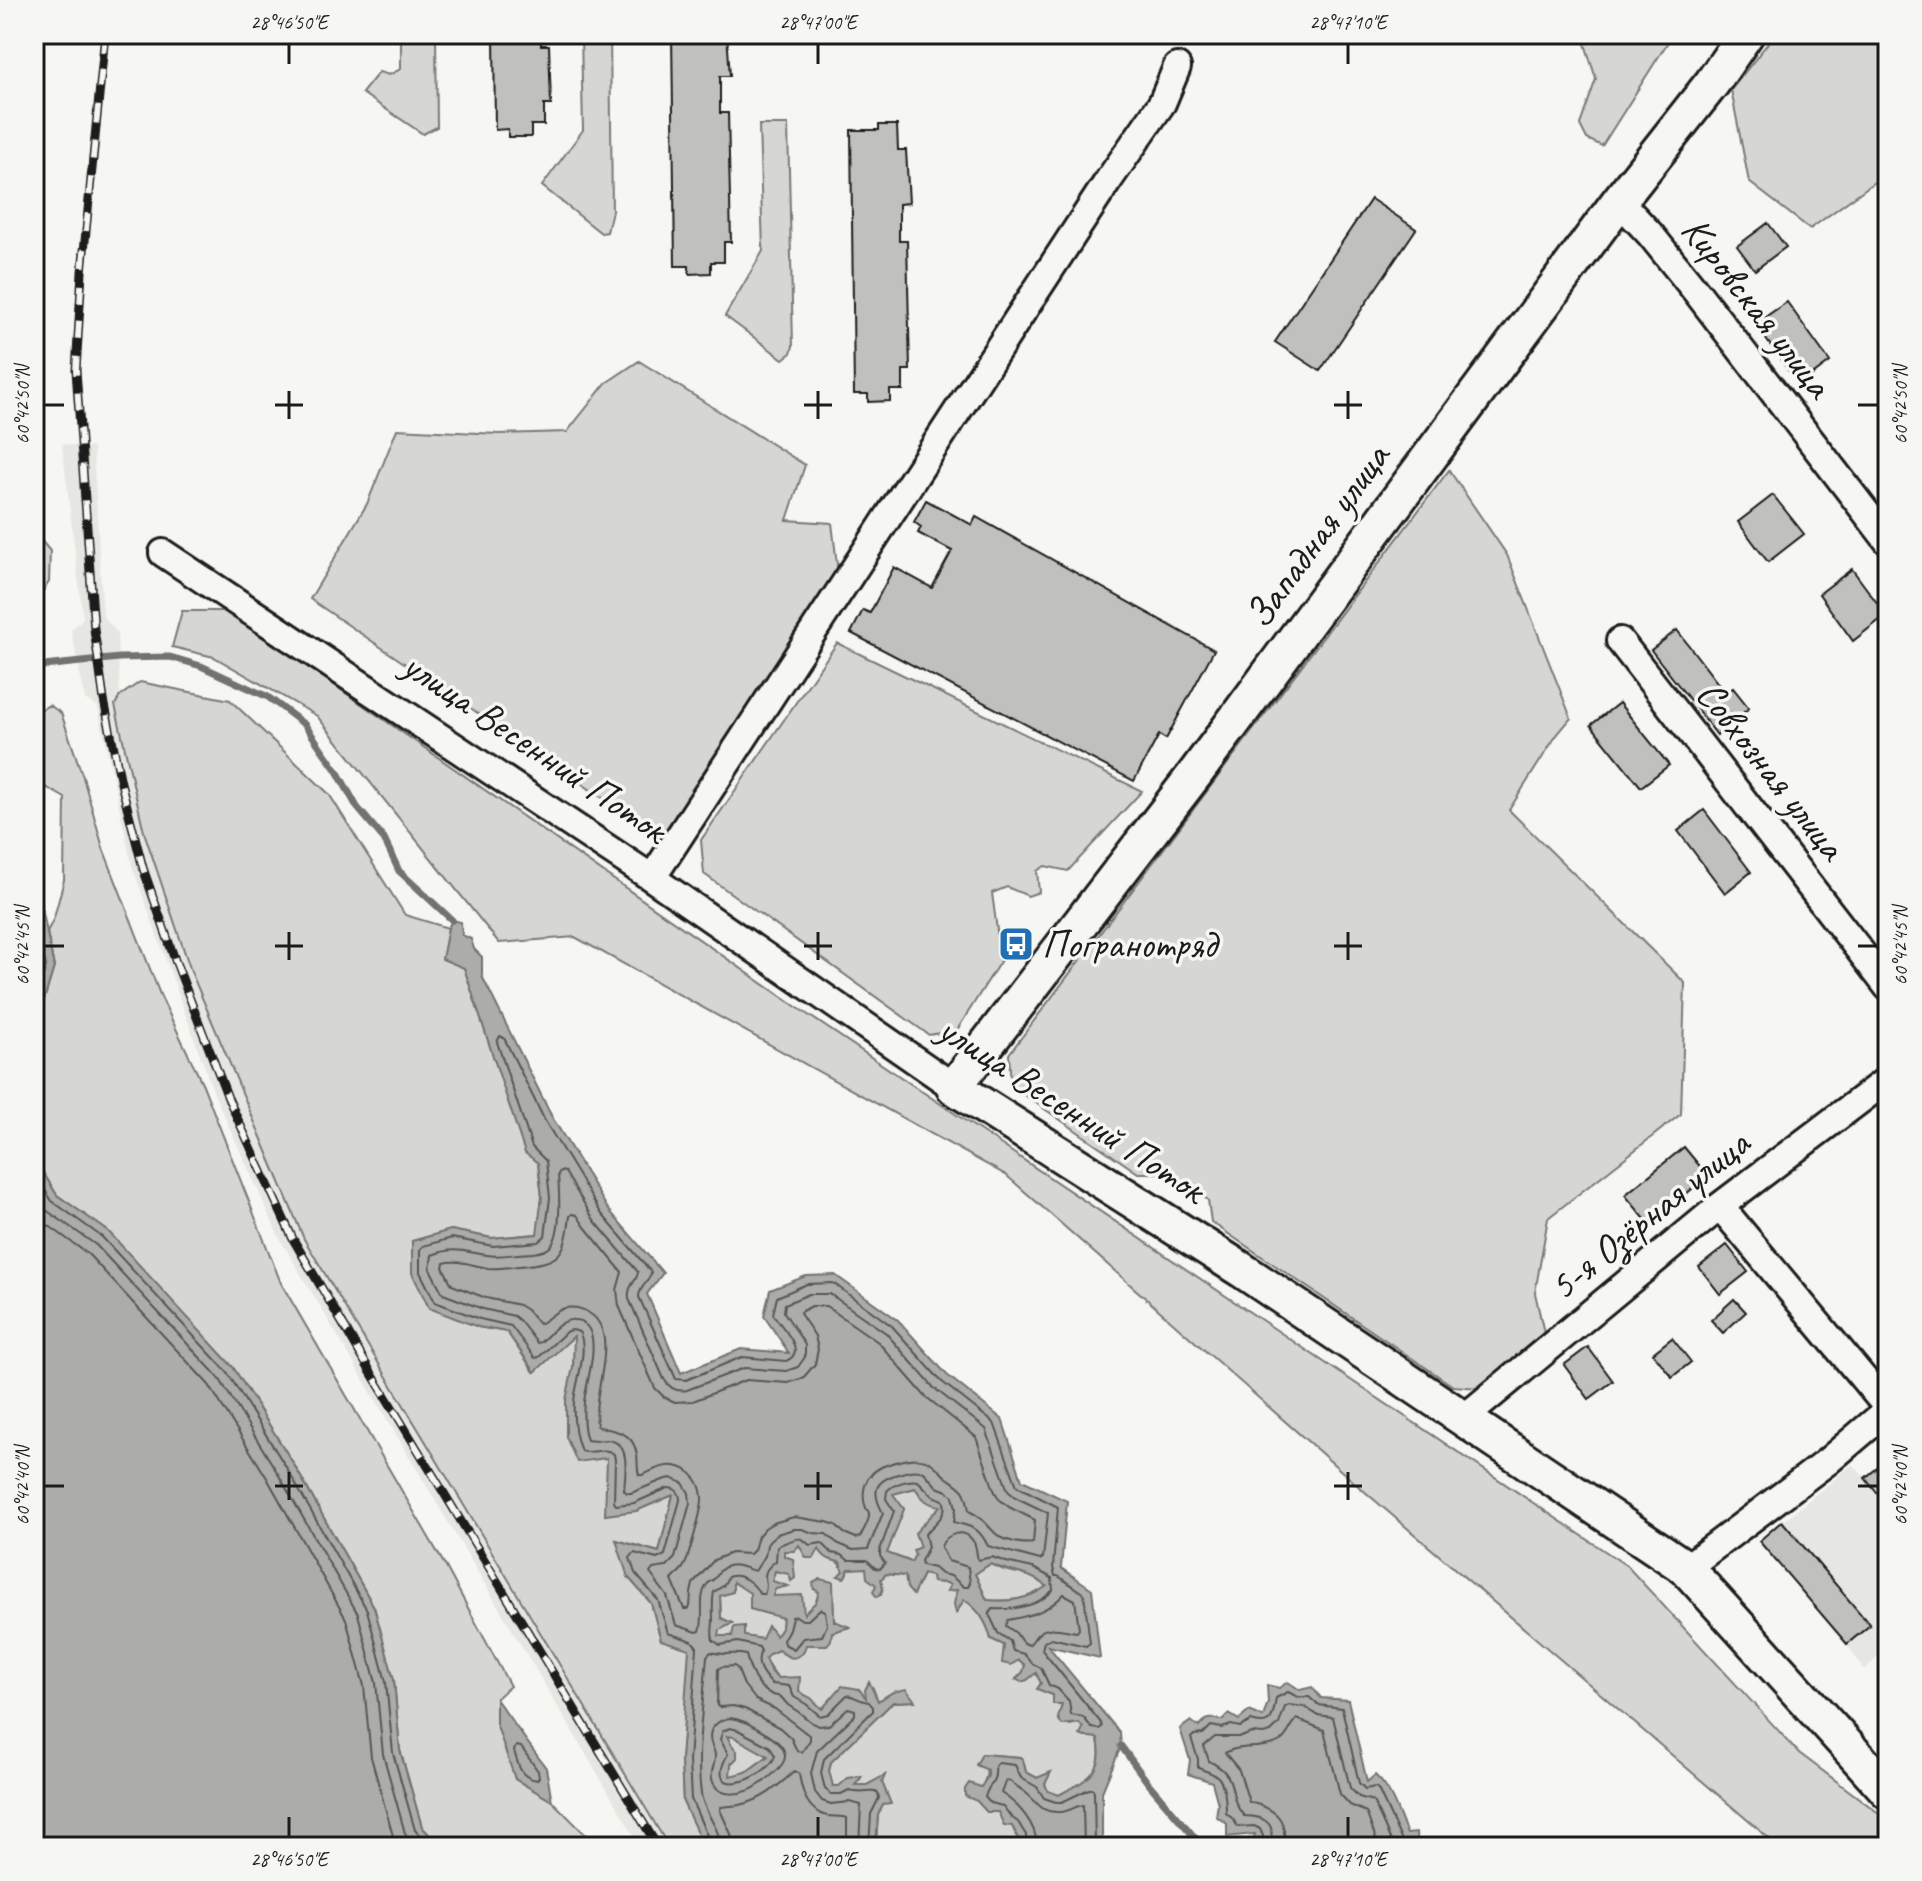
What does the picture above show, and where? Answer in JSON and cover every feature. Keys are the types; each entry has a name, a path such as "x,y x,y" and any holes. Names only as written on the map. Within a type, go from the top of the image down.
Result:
{"street":[{"name":"Западная улица","path":"954,1087 1195,774 1746,34"},
{"path":"652,878 1162,103 1177,67"},
{"name":"Кировская улица","path":"1619,201 1699,295 1888,541"},
{"name":"улица Весенний Поток","path":"163,553 652,878 954,1087 1242,1270 1686,1568 1888,1791"},
{"name":"Совхозная улица","path":"1620,641 1888,987"},
{"name":"5-я Озёрная улица","path":"1464,1418 1720,1206 1888,1079"},
{"path":"1686,1568 1828,1461 1888,1409 1720,1206"}],"shaded area":[{"path":"401,34 436,34 437,127 423,134 362,93 379,72 389,75 401,69"},
{"path":"581,34 610,34 612,211 607,232 601,233 542,186 583,130"},
{"path":"1582,34 1673,34 1602,146 1587,139 1580,125 1596,79"},
{"path":"1775,34 1888,34 1888,172 1810,229 1749,182 1731,90"},
{"path":"759,125 788,125 793,346 791,353 783,359 725,316 763,251"},
{"path":"639,361 805,465 787,520 832,523 838,573 663,839 310,599 367,504 397,429 499,434 567,432 606,383"},
{"path":"62,444 93,448 103,617 117,632 120,696 115,705 144,832 192,974 304,1239 669,1847 641,1847 280,1239 215,1096 132,866 98,707 85,699 71,630 83,618"},
{"path":"1449,470 1507,555 1571,718 1509,810 1685,983 1681,1114 1548,1218 1535,1293 1544,1333 1480,1388 1453,1386 1211,1222 1208,1200 1169,1173 1138,1173 1011,1086 1009,1054"},
{"path":"34,532 50,551 49,582 37,600 34,613"},
{"path":"182,611 228,611 795,1006 1627,1566 1799,1753 1888,1820 1888,1847 1779,1847 1364,1491 1006,1175 575,937 499,943 317,716 214,657 172,647"},
{"path":"837,643 1142,791 1068,871 1045,866 1037,871 1039,892 1028,896 1007,887 992,893 1001,960 957,1030 929,1035 704,874 701,840"},
{"path":"140,682 230,700 329,794 405,915 448,928 443,959 464,967 525,1152 538,1163 542,1197 538,1234 492,1238 451,1230 412,1241 478,1327 507,1332 534,1372 575,1335 573,1367 608,1458 636,1511 673,1495 659,1552 617,1540 628,1577 651,1603 661,1640 690,1648 681,1761 683,1802 705,1847 669,1847 304,1239 192,974 144,832 115,705 120,696"},
{"path":"49,705 61,713 103,848 161,997 203,1085 281,1283 446,1567 510,1686 496,1699 515,1779 552,1801 584,1833 605,1847 441,1847 422,1827 400,1750 394,1680 374,1607 293,1463 233,1367 107,1231 57,1195 34,1158 34,1033 54,967 47,932 64,880 65,798 39,783 34,763 34,714"},
{"path":"1884,1462 1888,1468 1888,1648 1864,1670 1847,1644 1759,1541 1853,1464 1865,1478"},
{"path":"916,1488 921,1497 941,1506 912,1562 887,1553 904,1509 892,1494"},
{"path":"799,1545 831,1556 843,1571 839,1576 845,1577 849,1569 866,1567 881,1594 881,1579 886,1574 905,1576 919,1583 923,1574 932,1576 933,1582 951,1585 948,1590 958,1590 957,1612 964,1599 981,1616 991,1639 1004,1645 1004,1655 1025,1665 1017,1679 1036,1672 1041,1683 1038,1689 1053,1695 1062,1704 1059,1718 1070,1725 1079,1723 1085,1737 1098,1739 1099,1760 1092,1774 1059,1795 1047,1791 1045,1784 1050,1773 1037,1778 1026,1772 1020,1757 982,1754 986,1775 977,1801 987,1812 998,1811 1003,1820 1012,1826 1019,1839 1018,1847 884,1847 876,1844 884,1776 867,1785 854,1786 861,1778 832,1786 831,1762 893,1702 914,1701 893,1692 878,1701 873,1688 866,1700 843,1687 822,1709 770,1668 765,1659 769,1654 778,1650 784,1654 849,1627 834,1621 832,1582 814,1589 819,1592 816,1602 803,1615 772,1596 775,1589 786,1586 771,1581 775,1571 795,1578 784,1550"},
{"path":"990,1564 1031,1576 1047,1586 1018,1599 987,1600 975,1574"},
{"path":"732,1582 750,1593 750,1609 783,1618 782,1627 775,1637 762,1639 744,1636 744,1627 732,1636 719,1637 719,1630 732,1623 721,1618 720,1595 733,1591"},
{"path":"727,1735 768,1756 746,1772 729,1777 731,1756"}],"water":[{"path":"34,869 54,967 34,1033"},
{"path":"452,920 461,922 462,935 471,939 474,949 482,957 482,976 552,1117 608,1209 663,1273 647,1294 681,1373 741,1349 789,1353 764,1316 770,1290 806,1276 835,1275 898,1320 947,1375 1002,1419 1022,1480 1067,1501 1061,1568 1092,1589 1100,1658 1048,1646 1120,1733 1121,1746 1102,1792 1102,1847 1018,1847 1019,1839 1012,1826 1004,1825 998,1812 987,1812 977,1801 965,1796 969,1783 981,1787 988,1776 988,1770 976,1765 982,1754 1020,1757 1026,1772 1037,1778 1051,1772 1045,1784 1048,1791 1059,1795 1091,1774 1096,1768 1100,1751 1098,1739 1080,1735 1083,1728 1079,1723 1062,1725 1058,1718 1062,1704 1053,1704 1053,1695 1037,1689 1041,1683 1036,1673 1021,1682 1016,1679 1025,1665 1019,1660 1011,1665 1002,1663 1004,1645 991,1639 985,1622 974,1608 964,1600 956,1613 957,1590 947,1591 950,1585 933,1582 932,1576 923,1574 913,1595 907,1588 905,1576 886,1574 881,1579 883,1587 877,1597 873,1592 876,1585 867,1578 866,1568 849,1569 844,1578 838,1576 843,1571 840,1562 827,1558 819,1549 814,1558 806,1558 799,1545 794,1551 784,1551 784,1556 793,1559 795,1578 791,1581 789,1574 775,1571 772,1581 788,1586 775,1589 773,1596 802,1595 804,1614 816,1602 819,1592 814,1589 813,1583 820,1579 833,1582 834,1621 850,1627 832,1632 827,1645 806,1645 803,1653 795,1657 790,1658 778,1650 769,1654 765,1659 770,1670 777,1678 800,1677 799,1692 822,1709 842,1686 859,1689 866,1698 865,1690 869,1682 878,1701 906,1689 915,1701 893,1702 831,1762 829,1771 833,1786 839,1786 848,1778 862,1776 855,1785 867,1785 885,1775 882,1782 891,1804 883,1805 878,1815 876,1844 884,1847 705,1847 702,1843 683,1802 681,1761 689,1649 661,1640 651,1603 628,1577 616,1540 659,1552 673,1495 636,1511 605,1515 607,1458 577,1462 566,1437 566,1400 573,1367 574,1336 535,1372 507,1332 478,1327 429,1308 412,1273 412,1241 451,1230 492,1238 537,1234 542,1197 538,1163 525,1153 464,968 442,959","holes":["915,1488 925,1500 940,1506 915,1533 920,1547 913,1550 915,1555 911,1562 887,1553 904,1509 893,1494","990,1564 1026,1575 1047,1586 1018,1599 987,1600 975,1574","733,1582 750,1593 750,1609 783,1618 776,1636 768,1626 762,1639 744,1636 744,1626 734,1627 732,1636 719,1636 720,1630 732,1623 721,1618 720,1596 733,1592","727,1736 768,1756 746,1772 730,1776 731,1764 737,1758 737,1751"]},
{"path":"34,1158 57,1195 108,1231 233,1367 293,1463 374,1607 394,1680 400,1750 422,1827 441,1847 34,1847"},
{"path":"1288,1682 1300,1690 1312,1687 1321,1698 1348,1700 1367,1782 1375,1775 1381,1781 1394,1802 1407,1834 1416,1833 1417,1840 1406,1847 1251,1847 1255,1834 1227,1837 1227,1824 1216,1816 1218,1804 1212,1782 1188,1774 1190,1760 1180,1729 1191,1721 1199,1727 1207,1720 1223,1720 1229,1714 1239,1720 1249,1711 1263,1717 1268,1702 1267,1685 1279,1688"},
{"path":"496,1699 546,1768 552,1801 515,1779 496,1723"}],"building":[{"path":"494,34 541,34 541,45 549,45 551,105 544,105 544,125 531,125 531,137 508,137 508,129 495,130"},
{"path":"672,34 727,34 730,76 720,76 720,113 728,113 731,242 724,242 724,262 711,262 711,273 689,274 689,266 675,266"},
{"path":"879,125 897,125 898,150 906,150 909,203 899,204 899,241 907,241 910,370 903,370 903,390 890,390 890,401 868,402 868,394 854,394 851,130 879,130"},
{"path":"1371,199 1416,229 1320,371 1275,342"},
{"path":"1768,223 1786,247 1755,270 1737,246"},
{"path":"1787,302 1830,362 1799,385 1755,324"},
{"path":"1773,495 1804,534 1768,562 1738,522"},
{"path":"926,500 972,525 976,517 1214,650 1166,739 1159,735 1134,781 851,633 863,610 870,613 894,567 932,588 952,551 918,533 921,527 914,522"},
{"path":"1852,569 1886,615 1853,641 1819,594"},
{"path":"1677,630 1726,694 1733,688 1749,708 1717,735 1651,650"},
{"path":"1619,703 1669,765 1641,787 1591,725"},
{"path":"1704,810 1751,872 1725,893 1678,831"},
{"path":"1684,1147 1708,1176 1649,1224 1625,1195"},
{"path":"1727,1245 1748,1272 1720,1294 1699,1267"},
{"path":"1734,1299 1746,1312 1723,1333 1711,1320"},
{"path":"1672,1338 1691,1362 1672,1377 1653,1353"},
{"path":"1588,1347 1613,1381 1589,1399 1564,1365"},
{"path":"1888,1459 1888,1507 1865,1478"},
{"path":"1782,1521 1870,1625 1847,1644 1759,1541"}],"waterway":[{"path":"34,667 119,658 170,657 201,666 268,697 305,725 357,807 384,839 399,871 452,920"},
{"path":"1121,1746 1203,1847"}],"railway":[{"path":"34,45 39,34"},
{"path":"105,34 82,272 76,370 94,629 104,700 121,783 143,868 228,1098 293,1239 658,1847"}],"place":[{"name":"Погранотряд","path":"1016,944"}]}
